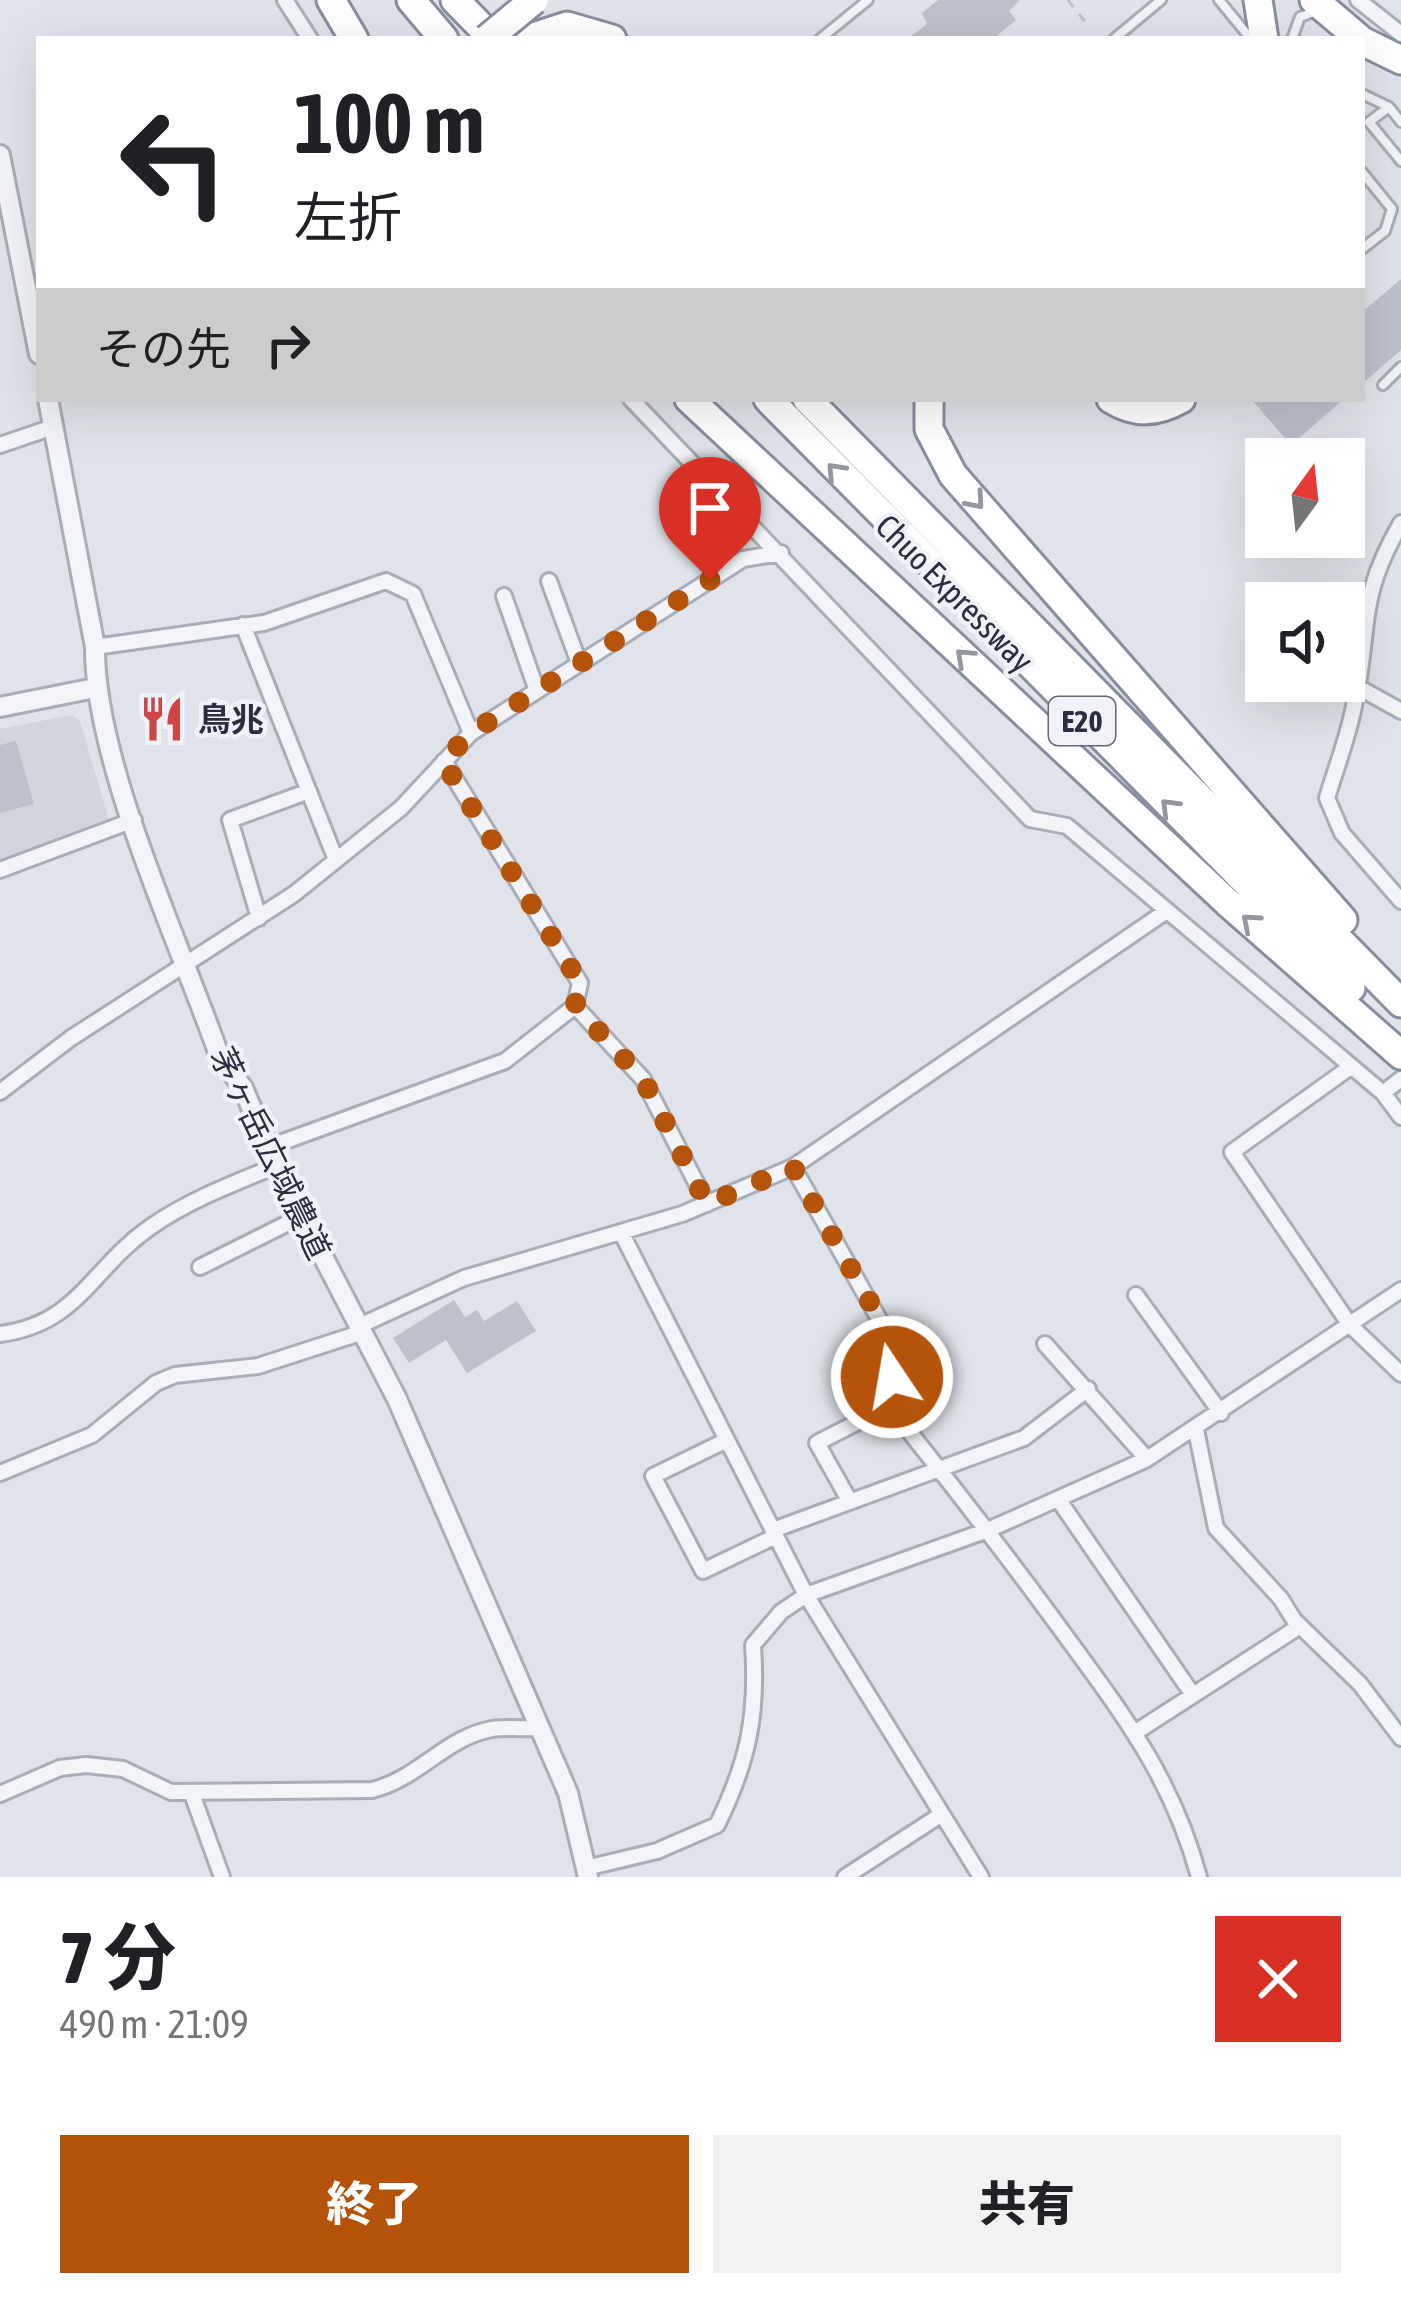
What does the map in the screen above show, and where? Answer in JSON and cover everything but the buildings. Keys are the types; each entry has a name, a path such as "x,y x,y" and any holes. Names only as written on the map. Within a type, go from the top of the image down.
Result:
{"highway":[{"path":"331,0 351,36"},
{"path":"411,0 441,36"},
{"path":"453,0 485,36"},
{"path":"492,36 534,0"},
{"path":"1257,0 1263,36"},
{"path":"1322,7 1356,36"},
{"path":"533,36 567,26 602,36"},
{"path":"1365,42 1401,60"},
{"path":"692,402 1227,902 1401,1055"},
{"name":"Chuo Expressway","path":"771,402 1401,1038"},
{"name":"Chuo Expressway","path":"809,402 1401,1003"},
{"path":"929,402 929,429 953,475 1401,983"},
{"path":"1116,402 1127,409 1147,411 1172,402"}],"street":[{"path":"285,0 308,36"},
{"path":"1358,0 1401,34"},
{"path":"0,155 36,339"},
{"name":"茅ヶ岳広域農道","path":"49,402 95,647 95,688 134,820 219,1055 243,1088 302,1216 397,1400 568,1793 587,1873"},
{"path":"635,402 1030,819 1067,826 1349,1068 1393,1086 1401,1117"},
{"path":"0,445 53,427"},
{"path":"1365,601 1375,568 1401,524"},
{"path":"0,1091 186,962 259,918 336,860 401,808 471,733 743,559 781,553"},
{"path":"95,647 243,625 386,581 413,594 471,733"},
{"path":"549,581 579,663"},
{"path":"504,596 537,691"},
{"path":"243,625 336,860"},
{"path":"0,707 95,688"},
{"path":"1365,690 1401,710"},
{"path":"1353,702 1327,798 1328,811 1399,894"},
{"path":"0,1334 52,1322 152,1226 199,1197 273,1156 505,1061 575,1006 580,983 443,761"},
{"path":"259,918 230,820 309,791"},
{"path":"0,870 134,820"},
{"path":"0,1473 92,1435 156,1383 175,1375 259,1366 359,1330 464,1279 707,1204 793,1167 1166,912"},
{"path":"575,1006 643,1079 707,1204"},
{"path":"1349,1068 1232,1152 1350,1325 1401,1374"},
{"path":"793,1167 896,1348 889,1406 988,1530 1136,1732 1181,1814 1199,1877"},
{"path":"200,1267 302,1216"},
{"path":"620,1232 806,1595 981,1877"},
{"path":"587,1873 657,1851 717,1825 737,1784 758,1706 753,1645 781,1612 806,1595 988,1530 1147,1459 1401,1290"},
{"path":"1136,1294 1221,1413"},
{"path":"1045,1344 1147,1459"},
{"path":"727,1440 653,1476 703,1571 849,1500 941,1471 1042,1428 1088,1389"},
{"path":"849,1500 817,1443 889,1406"},
{"path":"1196,1430 1216,1528 1300,1626 1360,1684 1401,1738"},
{"path":"1058,1499 1193,1695"},
{"path":"1136,1732 1300,1626"},
{"path":"0,1794 60,1768 86,1765 123,1769 159,1789 192,1794 373,1790 397,1784 467,1738 492,1729 541,1728"},
{"path":"192,1794 222,1877"},
{"path":"845,1877 942,1814"}],"lane":[{"path":"824,36 868,0"},
{"path":"1118,36 1161,0"},
{"path":"1219,0 1249,36"},
{"path":"1293,36 1300,17 1322,7"},
{"path":"1365,95 1389,107 1401,122"},
{"path":"1389,107 1369,122 1401,161"},
{"path":"1365,176 1391,209 1385,231 1365,247"},
{"path":"1383,385 1401,368"}],"path":[{"path":"1068,0 1087,24"}],"shaded area":[{"path":"71,715 80,721 110,823 0,864 0,729"}],"place":[{"name":"鳥兆","path":"162,719"}],"route":[{"path":"710,580 471,733 443,761 580,983 575,1006 643,1079 707,1204 793,1167 896,1348 892,1377"}]}
